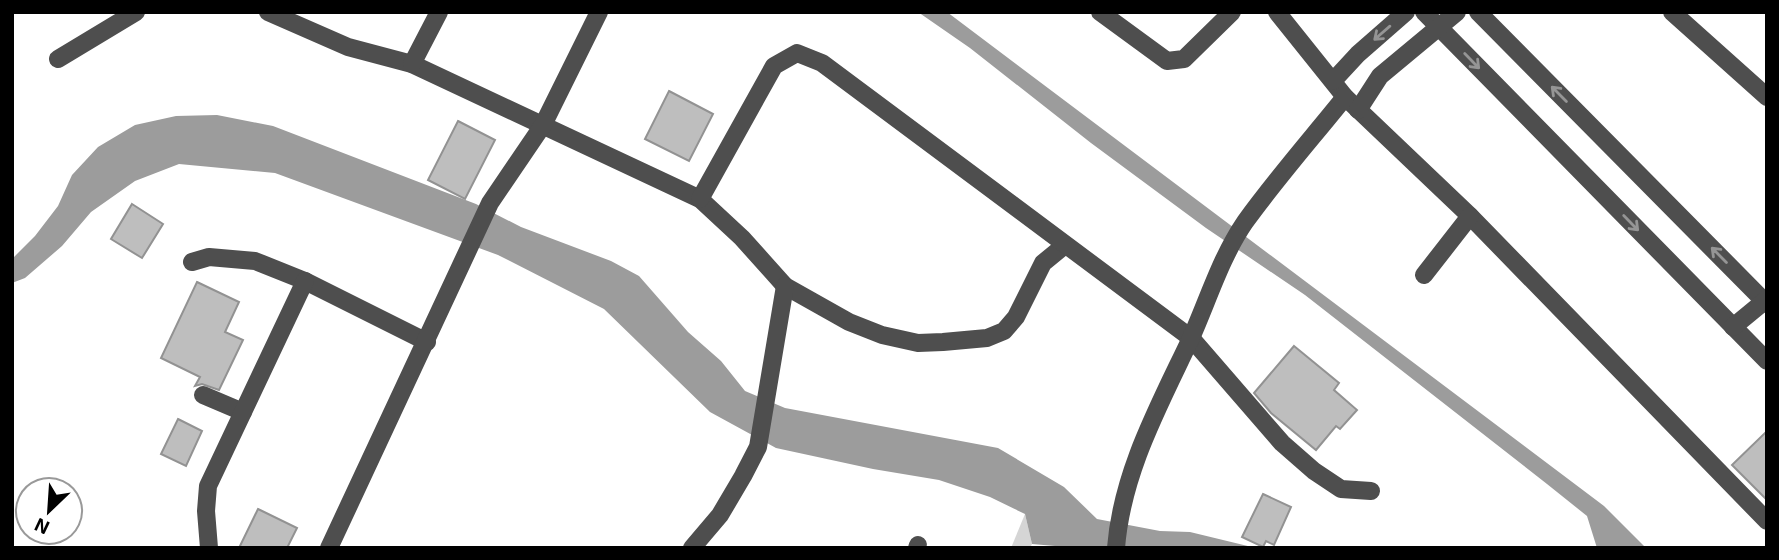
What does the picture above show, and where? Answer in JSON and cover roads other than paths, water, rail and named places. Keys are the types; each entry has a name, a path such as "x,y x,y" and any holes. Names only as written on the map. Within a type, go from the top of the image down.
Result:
{"street":[{"path":"58,59 136,12"},
{"path":"268,12 348,47 412,64 700,199 742,238 785,286 849,322 882,335 918,343 987,338 1004,331 1016,317 1043,262 1065,246"},
{"path":"412,64 439,12"},
{"path":"329,548 490,203 543,125 599,12"},
{"path":"1100,12 1167,61 1184,59 1232,12"},
{"path":"1277,12 1345,97 1470,216 1767,521"},
{"path":"1333,81 1358,54 1406,12"},
{"path":"1424,12 1733,327 1763,350"},
{"path":"1358,110 1380,76 1457,12"},
{"path":"1478,12 1766,302 1733,327"},
{"path":"1672,12 1767,97"},
{"path":"700,199 774,66 797,53 822,63 1191,338 1282,443 1314,471 1341,489 1371,491"},
{"path":"1116,548 1118,522 1155,409 1191,338 1226,257 1244,223 1345,97"},
{"path":"1424,275 1470,216"},
{"path":"192,262 209,257 255,261 305,281 427,342"},
{"path":"209,548 206,511 208,486 305,281"},
{"path":"692,548 720,515 758,447 785,286"},
{"path":"203,395 243,412"}]}
